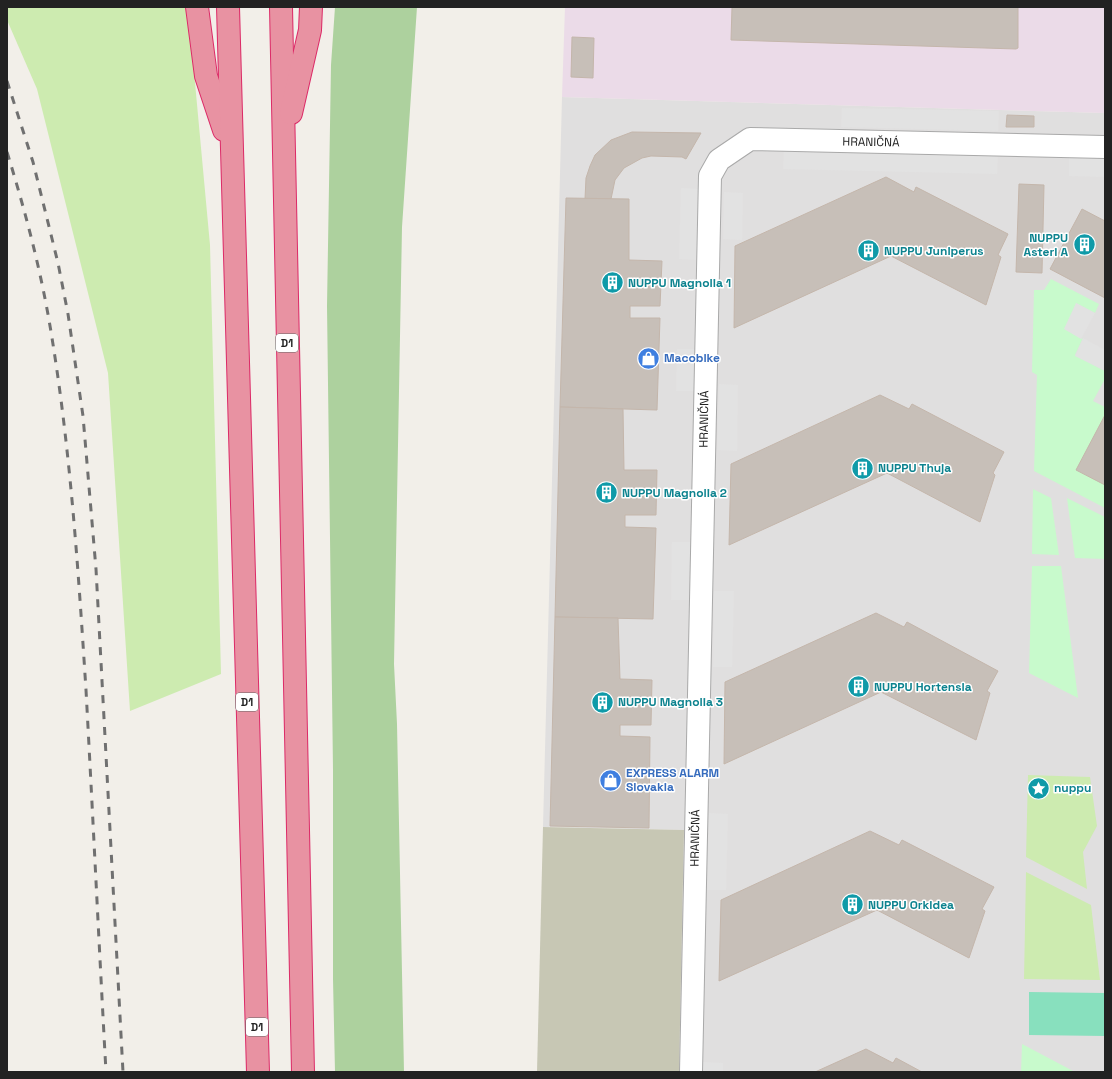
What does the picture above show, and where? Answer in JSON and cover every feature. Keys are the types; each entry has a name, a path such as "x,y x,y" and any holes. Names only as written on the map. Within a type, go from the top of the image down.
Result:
{"highway":[{"path":"197,7 206,76 232,150"},
{"name":"D1","path":"228,7 258,1072"},
{"name":"D1","path":"281,7 303,1072"},
{"path":"283,148 310,30 312,7"}],"street":[{"name":"HRANIČNÁ","path":"691,1072 710,176 719,160 750,139 1105,147"}],"shaded area":[{"path":"565,7 1105,7 1105,113 562,97"},
{"name":"nuppu","path":"562,97 1105,113 1105,1072 679,1072 684,830 543,827"},
{"path":"842,108 999,111 998,131 841,127"},
{"path":"784,150 998,155 997,174 783,169"},
{"path":"1069,156 1105,157 1105,177 1069,176"},
{"path":"681,188 699,189 697,260 679,259"},
{"path":"724,192 743,193 742,240 723,239"},
{"path":"1076,303 1095,313 1081,339 1064,329"},
{"path":"1083,338 1105,350 1105,371 1075,356"},
{"path":"677,349 695,349 694,391 676,391"},
{"path":"719,384 738,385 737,451 717,450"},
{"path":"672,542 691,542 689,600 671,600"},
{"path":"714,591 734,591 732,667 713,667"},
{"path":"709,813 728,814 726,890 707,890"},
{"path":"543,827 684,830 679,1072 537,1072"},
{"path":"703,1062 723,1063 723,1072 703,1072"}],"green space":[{"path":"7,7 188,7 210,245 221,674 130,711 108,373 37,89 7,20"},
{"path":"335,7 417,7 402,227 394,664 397,724 404,1072 335,1072 327,306 331,65"},
{"path":"1051,279 1099,304 1095,313 1076,303 1081,339 1083,338 1075,355 1105,371 1105,379 1093,401 1105,407 1105,508 1034,471 1037,375 1032,372 1034,290 1044,290"},
{"path":"1033,489 1051,498 1059,555 1032,554"},
{"path":"1067,498 1105,517 1105,559 1075,558"},
{"path":"1032,566 1061,566 1078,698 1029,673"},
{"path":"1028,775 1090,777 1097,826 1083,852 1087,889 1026,857"},
{"path":"1026,872 1091,905 1100,980 1024,979"},
{"path":"1029,992 1105,993 1105,1036 1029,1035"},
{"path":"1022,1044 1075,1072 1021,1072"}],"building":[{"path":"732,7 1018,7 1018,48 731,40"},
{"path":"572,37 594,38 593,78 571,77"},
{"path":"1007,115 1034,116 1034,127 1006,127"},
{"path":"632,132 701,133 686,159 682,157 651,156 642,158 624,168 615,180 611,199 585,199 586,178 595,155 611,140"},
{"name":"NUPPU Juniperus","path":"886,177 914,192 916,187 1008,234 998,255 1001,257 986,305 891,256 734,328 735,246"},
{"path":"1019,184 1044,185 1042,273 1016,272"},
{"name":"NUPPU Magnolia 1","path":"566,198 629,199 629,260 662,261 660,306 630,306 630,318 660,318 657,410 560,407"},
{"name":"NUPPU Asteri A","path":"1082,209 1105,221 1105,298 1050,269"},
{"name":"NUPPU Thuja","path":"880,395 909,409 912,404 1004,452 993,473 995,475 980,522 887,473 729,545 731,464"},
{"name":"NUPPU Magnolia 2","path":"560,407 623,409 624,470 657,470 656,515 625,515 625,527 656,528 653,619 555,617"},
{"path":"1105,415 1105,485 1076,470"},
{"name":"NUPPU Hortensia","path":"876,613 904,627 907,622 998,671 987,691 990,693 976,740 881,692 724,764 725,682"},
{"name":"NUPPU Magnolia 3","path":"555,617 618,618 620,679 652,680 651,725 620,725 620,736 650,737 649,828 550,826"},
{"name":"NUPPU Orkidea","path":"870,831 899,845 902,840 994,887 982,909 985,911 969,958 877,910 719,981 721,900"},
{"path":"866,1049 893,1063 896,1058 922,1072 815,1072"}],"railway":[{"path":"7,81 33,162 58,263 68,314 83,416 96,569 123,1072"},
{"path":"7,152 31,235 41,277 63,412 68,458 86,690 106,1072"}],"place":[{"name":"NUPPU Asteri A","path":"1084,245"},
{"name":"NUPPU Juniperus","path":"868,251"},
{"name":"NUPPU Magnolia 1","path":"612,283"},
{"name":"Macobike","path":"649,358"},
{"name":"NUPPU Thuja","path":"863,468"},
{"name":"NUPPU Magnolia 2","path":"607,493"},
{"name":"NUPPU Hortensia","path":"858,687"},
{"name":"NUPPU Magnolia 3","path":"602,702"},
{"name":"EXPRESS ALARM Slovakia","path":"610,780"},
{"name":"nuppu","path":"1038,788"},
{"name":"NUPPU Orkidea","path":"852,905"}]}
